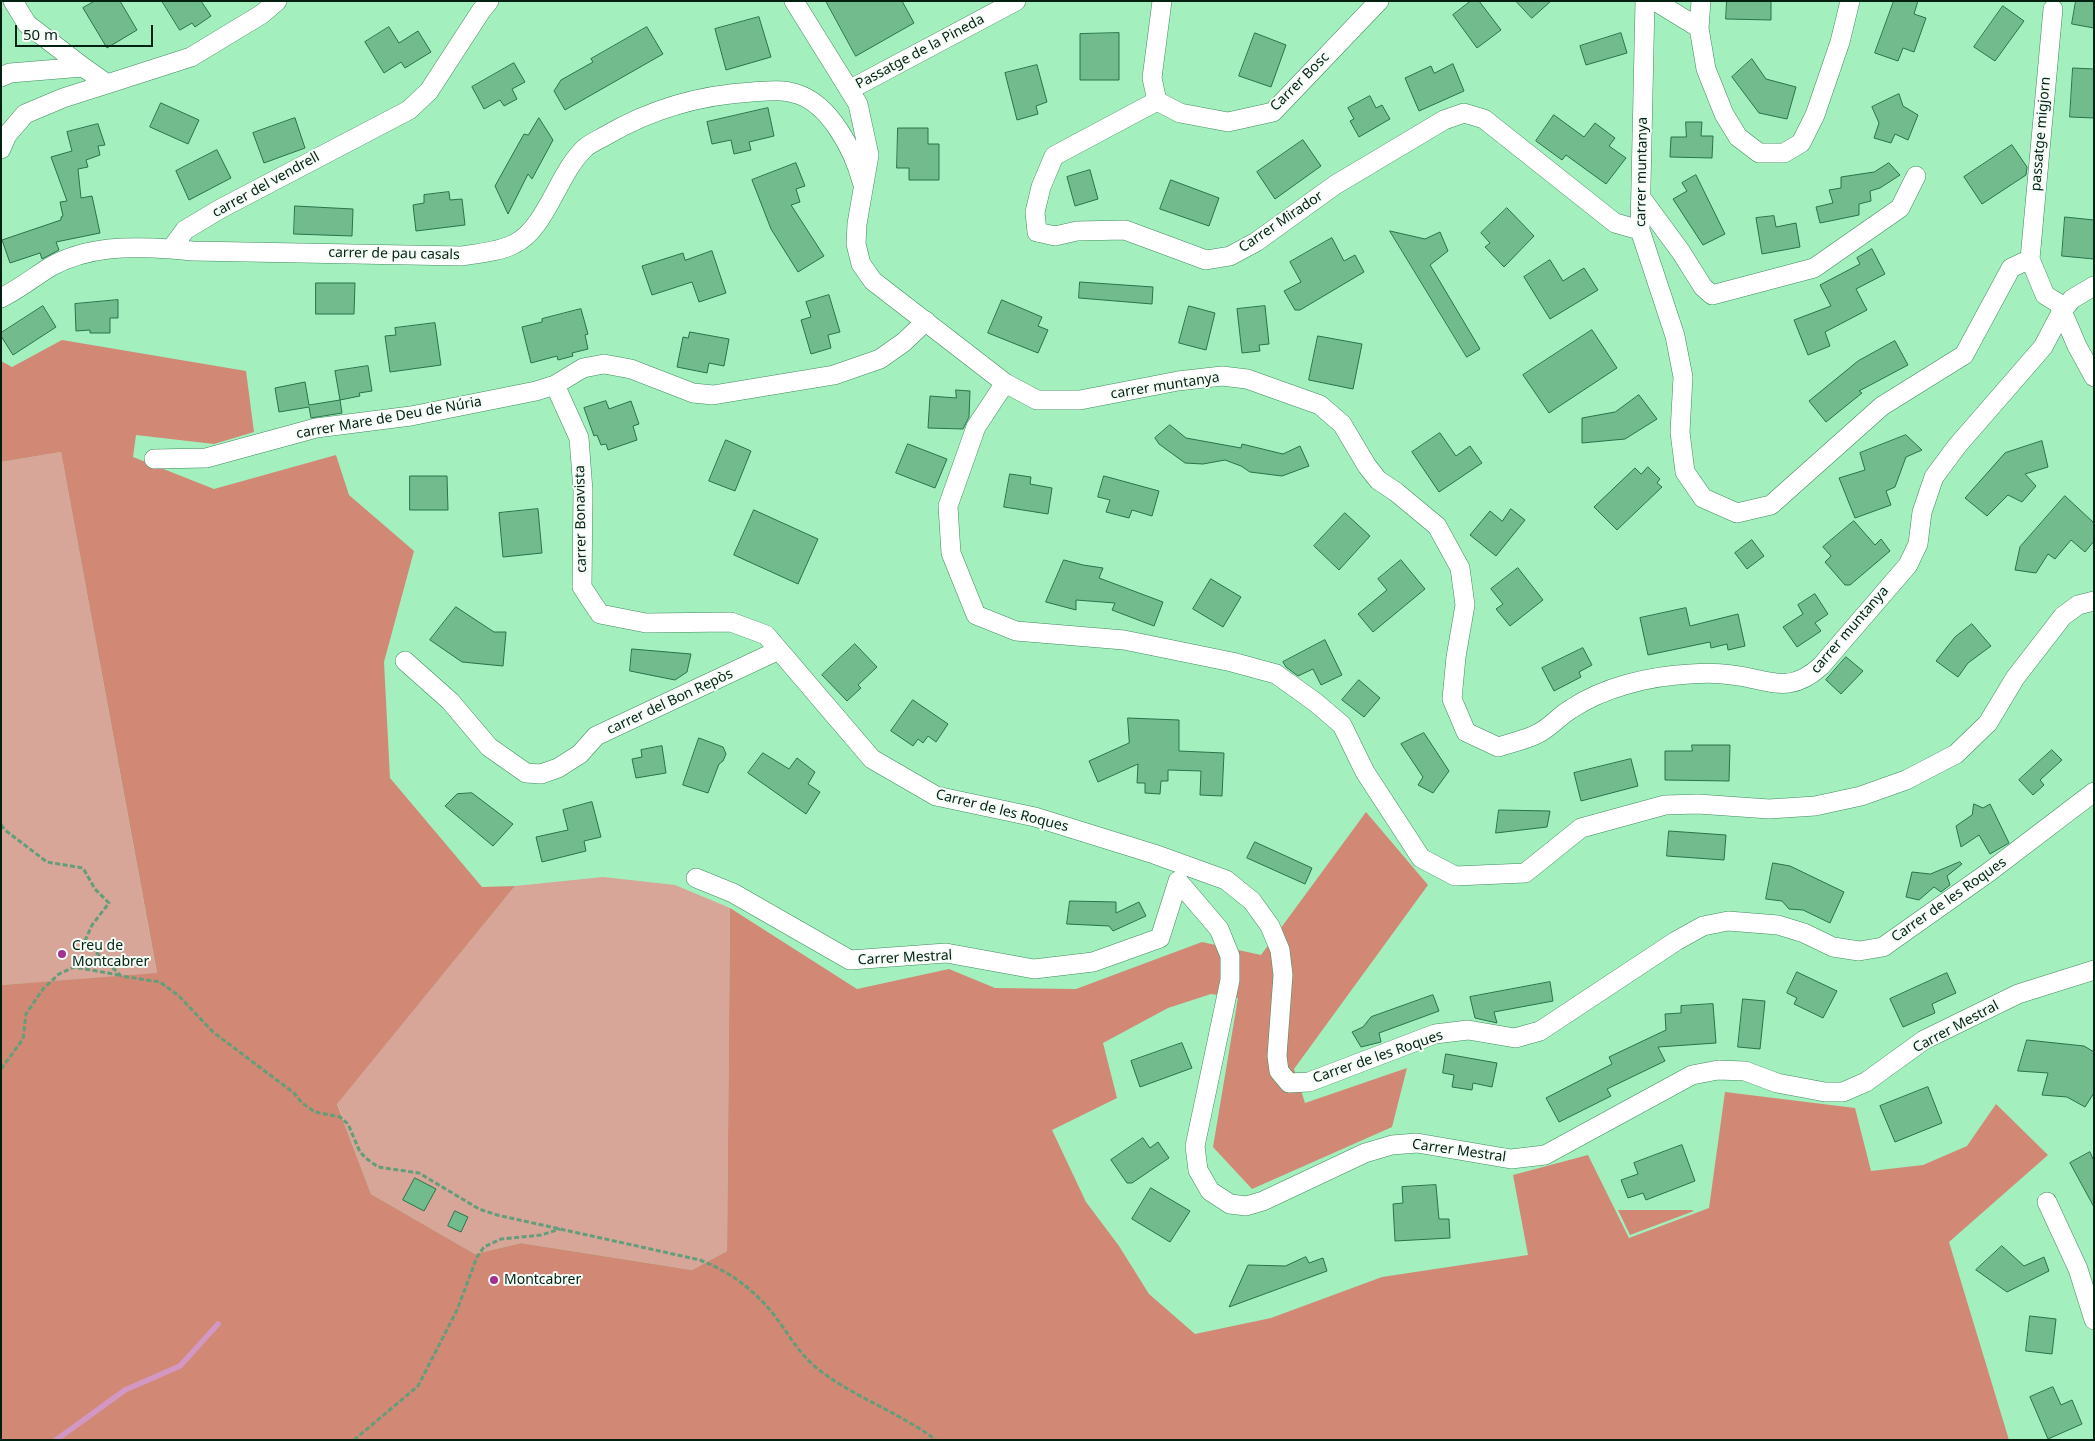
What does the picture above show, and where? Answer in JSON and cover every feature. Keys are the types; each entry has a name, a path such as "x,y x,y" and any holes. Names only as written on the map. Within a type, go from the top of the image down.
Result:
{"street":[{"path":"13,1 27,24 107,84"},
{"path":"1,149 8,135 25,114 63,98 191,57 262,14 277,1"},
{"name":"carrer del vendrell","path":"171,248 185,230 409,110 429,91 481,11 490,1"},
{"name":"carrer muntanya","path":"794,1 858,104 869,155 856,237 861,264 873,281 1005,383 1038,400 1080,400 1222,376 1246,379 1320,405 1342,424 1366,466 1378,480 1396,492 1437,526 1460,568 1465,605 1456,657 1452,699 1466,732 1498,748 1538,734 1571,708 1609,690 1648,680 1690,674 1732,674 1766,682 1789,684 1808,677 1821,666 1908,564 1918,544 1922,512 1934,477 1957,446 2043,346 2062,311 2072,299 2094,286"},
{"name":"Passatge de la Pineda","path":"849,90 1016,1"},
{"path":"1157,101 1152,78 1162,1"},
{"name":"Carrer Bosc","path":"1157,101 1180,113 1228,122 1273,112 1379,1"},
{"name":"carrer muntanya","path":"1646,1 1640,230 1675,336 1683,377 1680,432 1685,472 1703,498 1737,513 1771,506 1882,406 1964,355 2010,268 2030,259"},
{"path":"1655,1 1699,28"},
{"path":"1701,1 1699,28 1706,69 1724,114 1738,137 1759,153 1784,153 1801,143 1815,116 1840,42 1850,1"},
{"name":"passatge migjorn","path":"2030,259 2052,9"},
{"path":"1,76 10,73 84,67"},
{"name":"carrer de pau casals","path":"171,248 193,251 462,256 496,250 514,244 528,235 572,162 586,147 624,125 674,104 719,94 776,90 798,94 823,108 857,162 863,185"},
{"name":"Carrer Mirador","path":"1157,101 1054,156 1041,187 1035,212 1037,232 1055,236 1077,231 1125,230 1206,260 1230,256 1256,242 1335,185 1444,120 1464,113 1484,119 1615,223 1640,230"},
{"path":"1642,199 1681,252 1703,287 1712,295 1814,268 1900,208 1916,176"},
{"path":"1,298 52,266 92,251 133,246 171,248"},
{"path":"2030,259 2045,295 2058,303 2077,346 2094,377"},
{"name":"carrer Mare de Deu de Núria","path":"154,459 206,458 316,428 411,416 536,391 555,385 583,368 604,364 631,369 693,393 713,395 834,375 880,358 904,342 926,321"},
{"path":"1005,383 976,427 948,506 951,553 976,615 1016,631 1124,640 1232,662 1276,674 1315,702 1342,726 1365,772 1421,858 1455,876 1525,874 1581,828 1665,805 1698,804 1769,809 1814,806 1861,796 1906,780 1956,754 1988,723 2015,678 2063,616 2078,605 2094,601"},
{"name":"carrer Bonavista","path":"555,385 579,438 583,491 582,587 600,614 646,623 731,622 766,635 779,650"},
{"name":"carrer del Bon Repòs","path":"405,661 450,701 488,747 526,773 541,774 558,768 580,754 596,736 779,650"},
{"name":"Carrer de les Roques","path":"779,650 872,759 936,796 1035,816 1154,854 1226,880 1252,901 1270,926 1280,950 1283,975 1277,1056 1279,1071 1289,1083 1309,1082 1436,1034 1468,1030 1515,1038 1540,1032 1676,941 1703,926 1728,920 1778,925 1804,933 1833,947 1859,952 1883,947 1989,872 2094,792"},
{"name":"Carrer Mestral","path":"1154,854 1219,929 1230,956 1230,980 1195,1146 1198,1170 1210,1191 1230,1204 1246,1206 1263,1201 1365,1153 1392,1145 1416,1143 1511,1159 1545,1155 1692,1075 1718,1070 1746,1071 1777,1083 1825,1092 1843,1092 1866,1082 1924,1040 2018,994 2094,970"},
{"name":"Carrer Mestral","path":"696,878 733,893 850,960 946,953 1034,969 1093,962 1160,938 1178,881"},
{"path":"2047,1202 2078,1269 2094,1320"}],"path":[{"path":"1,825 47,862 83,868 95,889 109,903 92,925 84,944 103,958 120,976"},
{"path":"1,1069 23,1039 26,1014 43,989 60,974 74,966 160,982 180,996 213,1032 294,1093 302,1103 315,1112 340,1117 348,1124 360,1152 378,1167 419,1173 479,1209 497,1215 700,1260 729,1274 746,1285 761,1300 804,1356 816,1367 847,1390 915,1424 936,1440"},
{"path":"354,1440 418,1386 457,1310 477,1257 484,1247 501,1239 541,1235 561,1229"}],"shaded area":[{"path":"62,340 246,371 254,432 214,444 136,435 133,457 214,489 336,455 349,495 414,551 384,662 390,778 482,887 515,886 337,1104 371,1194 475,1254 521,1243 692,1270 727,1251 730,908 857,989 949,969 995,988 1076,989 1202,942 1261,955 1366,812 1428,885 1294,1069 1305,1103 1407,1068 1392,1127 1252,1189 1213,1147 1238,998 1211,994 1168,1008 1103,1043 1117,1098 1052,1130 1086,1202 1119,1246 1149,1294 1195,1334 1271,1318 1382,1277 1528,1255 1513,1175 1588,1155 1629,1238 1709,1208 1725,1092 1855,1108 1871,1171 1923,1165 1967,1146 1996,1104 2048,1155 1949,1242 2009,1440 1,1440 1,985 157,973 61,452 1,462 1,361 12,367"},
{"path":"61,452 157,974 1,985 1,462"},
{"path":"603,877 675,885 730,908 727,1251 692,1270 521,1243 475,1254 371,1194 337,1103 515,886"},
{"path":"1618,1210 1692,1210 1694,1211 1630,1235"}],"building":[{"path":"95,1 120,1 137,30 107,48 83,8"},
{"path":"162,1 201,1 211,16 195,27 192,23 180,30"},
{"path":"826,1 902,1 914,23 856,56"},
{"path":"1471,1 1479,1 1501,30 1477,48 1453,15"},
{"path":"1516,1 1551,1 1532,18"},
{"path":"1727,1 1771,1 1771,20 1726,19"},
{"path":"1894,1 1918,1 1914,14 1926,18 1914,52 1903,48 1898,61 1875,53"},
{"path":"2076,1 2094,1 2094,28 2072,24"},
{"path":"2003,6 2024,21 1995,61 1974,47"},
{"path":"759,17 771,57 726,70 715,29"},
{"path":"389,27 399,43 418,31 431,52 405,68 401,62 384,73 365,42"},
{"path":"647,27 663,54 565,110 554,91 561,80 593,62 591,59"},
{"path":"1119,33 1119,80 1080,80 1080,34"},
{"path":"1255,33 1286,45 1271,87 1239,76"},
{"path":"1621,33 1627,53 1586,65 1580,46"},
{"path":"1752,59 1766,79 1796,87 1787,119 1759,113 1732,77"},
{"path":"514,63 525,82 512,89 517,99 504,106 500,100 484,109 472,87"},
{"path":"1453,64 1464,91 1419,111 1405,78 1431,66 1434,73"},
{"path":"1037,65 1047,102 1036,106 1038,114 1017,120 1005,73"},
{"path":"2073,68 2094,69 2094,118 2070,117"},
{"path":"1899,94 1903,106 1918,115 1908,140 1895,134 1891,143 1874,138 1879,123 1872,107"},
{"path":"1370,96 1376,108 1382,105 1390,119 1359,137 1350,121 1354,119 1348,108"},
{"path":"161,103 199,120 188,144 150,127"},
{"path":"768,108 774,136 749,142 751,150 734,154 731,140 712,144 707,122"},
{"path":"1554,115 1584,137 1595,123 1615,138 1609,146 1626,158 1606,184 1566,155 1562,160 1536,141"},
{"path":"295,118 305,148 264,163 253,133"},
{"path":"539,118 553,140 532,179 528,174 508,214 495,186 524,134 528,135"},
{"path":"1686,122 1702,122 1701,136 1713,136 1712,158 1670,157 1671,137 1686,137"},
{"path":"98,124 105,145 98,146 100,155 86,160 88,167 78,169 81,198 92,196 100,233 56,242 59,250 42,259 40,253 10,263 2,240 61,220 63,216 60,202 67,201 51,157 72,151 67,132"},
{"path":"898,128 928,128 928,144 939,144 939,180 909,180 909,168 897,168"},
{"path":"1303,140 1321,166 1275,199 1257,172"},
{"path":"2012,145 2027,167 2026,175 1982,204 1964,177"},
{"path":"217,150 231,178 189,200 176,171"},
{"path":"796,163 805,186 796,189 800,202 791,205 824,256 798,272 771,229 752,180"},
{"path":"1889,163 1900,175 1880,188 1870,191 1871,201 1859,204 1859,215 1820,223 1816,207 1833,203 1829,190 1841,188 1841,177 1874,172"},
{"path":"1090,170 1098,199 1075,206 1067,177"},
{"path":"1696,175 1725,234 1703,245 1673,199 1687,191 1682,183"},
{"path":"1171,180 1219,198 1209,226 1160,209"},
{"path":"449,192 450,200 462,199 465,225 416,231 413,205 424,203 424,195"},
{"path":"295,206 353,209 352,236 294,234"},
{"path":"1507,208 1534,236 1504,267 1485,247 1490,243 1481,233"},
{"path":"1774,216 1776,227 1796,223 1800,247 1762,254 1756,218"},
{"path":"2065,217 2094,220 2094,259 2062,256"},
{"path":"1390,231 1425,239 1440,232 1448,251 1430,265 1480,349 1467,357"},
{"path":"1332,238 1344,261 1355,255 1364,272 1300,310 1295,310 1284,291 1301,282 1290,262"},
{"path":"1872,249 1885,274 1856,289 1867,310 1825,332 1830,346 1808,355 1794,320 1831,306 1820,285 1860,264 1857,258"},
{"path":"712,251 726,293 699,302 692,282 652,295 642,266 683,253 685,260"},
{"path":"1550,260 1563,281 1584,268 1598,290 1550,319 1524,277"},
{"path":"1080,282 1153,287 1152,304 1079,298"},
{"path":"316,283 355,283 354,314 316,314"},
{"path":"829,295 840,332 828,335 831,348 811,354 801,320 811,317 806,302"},
{"path":"118,300 118,318 110,318 110,333 90,333 90,330 76,331 75,304"},
{"path":"1002,300 1042,317 1038,326 1048,330 1038,353 988,333"},
{"path":"43,306 56,327 13,355 1,333"},
{"path":"1189,306 1215,313 1206,350 1179,343"},
{"path":"1265,306 1269,344 1259,345 1260,351 1242,353 1237,309"},
{"path":"581,309 588,334 585,335 588,349 572,353 573,356 558,360 557,356 531,363 522,327 542,322 542,319"},
{"path":"435,323 441,365 390,372 385,336 396,335 395,328"},
{"path":"1592,330 1617,368 1549,413 1523,375"},
{"path":"690,332 729,339 724,366 709,363 707,373 677,367 683,337 688,338"},
{"path":"1318,336 1362,344 1353,389 1309,380"},
{"path":"1895,341 1908,365 1859,391 1862,393 1826,422 1809,401 1858,361"},
{"path":"368,366 372,391 359,393 360,396 340,400 335,371"},
{"path":"305,382 309,405 340,400 342,413 311,418 309,407 279,412 275,388"},
{"path":"956,390 970,391 969,417 963,429 928,428 930,396 956,398"},
{"path":"1639,395 1657,419 1625,439 1582,443 1582,418 1615,412"},
{"path":"606,401 609,409 631,401 639,424 633,426 637,440 608,450 606,444 601,445 597,435 594,436 584,408"},
{"path":"1170,425 1186,438 1241,448 1242,444 1283,454 1300,446 1309,466 1282,476 1250,472 1241,466 1225,460 1203,464 1185,463 1159,444 1155,438"},
{"path":"1440,433 1456,456 1470,446 1482,463 1439,492 1412,452"},
{"path":"1906,435 1922,450 1906,457 1895,487 1886,491 1891,505 1855,518 1839,478 1865,470 1860,453"},
{"path":"726,440 751,451 735,491 709,481"},
{"path":"2042,441 2048,467 2025,474 2036,486 2022,502 2008,495 1987,516 1965,498 2005,453"},
{"path":"908,444 947,459 935,488 896,473"},
{"path":"1648,467 1660,479 1657,483 1662,487 1617,530 1594,507 1635,468 1641,474"},
{"path":"1010,474 1031,477 1030,484 1052,488 1048,514 1004,507"},
{"path":"410,476 447,476 448,510 410,510"},
{"path":"1104,476 1159,491 1152,516 1132,510 1129,518 1106,512 1110,500 1098,497"},
{"path":"2065,496 2094,523 2094,541 2085,552 2071,540 2055,559 2048,554 2036,573 2015,570 2020,547"},
{"path":"538,509 542,553 503,557 499,513"},
{"path":"1511,509 1525,520 1496,556 1470,535 1490,511 1502,521"},
{"path":"754,510 818,539 798,584 734,555"},
{"path":"1345,513 1370,536 1339,570 1314,546"},
{"path":"1854,521 1875,545 1881,539 1890,551 1850,585 1845,585 1825,562 1831,556 1823,547"},
{"path":"1752,540 1764,556 1747,569 1735,553"},
{"path":"1064,560 1103,568 1099,578 1163,602 1154,626 1112,610 1115,603 1076,600 1076,610 1046,602"},
{"path":"1401,560 1425,589 1373,632 1358,614 1387,590 1378,579"},
{"path":"1518,568 1543,600 1510,626 1496,609 1503,604 1491,589"},
{"path":"1211,579 1241,597 1223,627 1193,609"},
{"path":"1815,594 1828,614 1815,623 1821,631 1797,647 1783,627 1803,614 1798,605"},
{"path":"456,607 494,632 506,632 503,666 462,662 430,640"},
{"path":"1686,608 1690,626 1738,614 1745,646 1728,650 1727,644 1711,648 1710,642 1648,655 1640,618"},
{"path":"1972,624 1991,646 1968,663 1958,677 1936,661 1955,637"},
{"path":"1325,640 1342,675 1321,685 1313,669 1298,676 1286,667 1283,662"},
{"path":"855,644 877,667 858,685 861,688 847,701 822,675"},
{"path":"1583,648 1592,665 1579,672 1581,677 1554,691 1542,668"},
{"path":"632,649 691,654 687,672 675,680 630,671"},
{"path":"1846,657 1863,671 1841,694 1826,680"},
{"path":"1359,680 1380,698 1364,717 1342,700"},
{"path":"913,700 948,724 936,742 928,736 923,743 918,739 913,746 891,731"},
{"path":"1128,718 1179,720 1179,751 1224,753 1222,796 1200,795 1201,771 1168,770 1168,781 1161,781 1160,794 1145,793 1145,783 1137,783 1138,764 1098,782 1089,761 1129,743"},
{"path":"1424,733 1449,771 1433,793 1418,785 1423,777 1401,744"},
{"path":"699,738 723,747 726,754 723,761 719,764 708,793 683,785"},
{"path":"1692,745 1730,745 1729,781 1665,780 1665,751 1692,751"},
{"path":"662,746 666,773 636,778 632,759 642,757 641,750"},
{"path":"2052,750 2062,760 2040,780 2044,785 2033,795 2019,780"},
{"path":"763,753 789,769 797,758 815,772 808,784 820,792 806,814 748,773"},
{"path":"1631,759 1638,786 1581,801 1574,773"},
{"path":"472,793 513,824 493,846 445,806 457,794"},
{"path":"592,802 601,837 584,841 586,851 542,862 536,837 568,830 563,810"},
{"path":"1974,804 1983,808 1990,804 2009,843 1990,854 1979,835 1961,847 1956,826 1972,815"},
{"path":"1499,810 1550,811 1547,827 1496,833"},
{"path":"1669,831 1726,835 1724,860 1667,856"},
{"path":"1255,842 1312,868 1305,884 1247,858"},
{"path":"1960,862 1962,864 1947,876 1950,885 1941,892 1934,887 1919,900 1906,897 1912,872 1930,874"},
{"path":"1773,863 1790,866 1844,892 1830,923 1803,910 1789,909 1782,901 1766,899"},
{"path":"1070,901 1116,902 1116,913 1139,902 1146,916 1113,931 1109,926 1067,924"},
{"path":"1797,972 1837,991 1823,1018 1794,1004 1797,998 1787,993"},
{"path":"1947,973 1956,993 1932,1004 1935,1013 1903,1027 1890,999"},
{"path":"1550,982 1553,1001 1494,1012 1497,1023 1475,1018 1470,997"},
{"path":"1433,995 1439,1011 1379,1033 1381,1042 1361,1047 1352,1032 1363,1027 1371,1017"},
{"path":"1743,999 1765,1001 1760,1049 1738,1047"},
{"path":"1713,1004 1716,1043 1658,1047 1665,1061 1607,1089 1611,1096 1559,1122 1546,1098 1612,1064 1609,1057 1666,1030 1665,1014 1681,1013 1681,1006"},
{"path":"2027,1040 2084,1046 2094,1052 2094,1093 2085,1107 2067,1097 2042,1095 2048,1073 2018,1071"},
{"path":"1182,1043 1192,1068 1140,1087 1131,1061"},
{"path":"1446,1054 1497,1063 1492,1087 1473,1083 1472,1090 1452,1087 1454,1075 1443,1073"},
{"path":"1928,1087 1942,1123 1895,1142 1880,1106"},
{"path":"1143,1138 1150,1148 1158,1142 1169,1158 1132,1183 1127,1183 1111,1160"},
{"path":"1682,1145 1695,1181 1646,1200 1643,1193 1628,1198 1621,1180 1638,1174 1634,1163"},
{"path":"2090,1152 2094,1161 2094,1207 2070,1163"},
{"path":"415,1178 436,1189 424,1211 403,1200"},
{"path":"1436,1185 1439,1219 1449,1219 1450,1238 1395,1241 1393,1204 1403,1203 1402,1187"},
{"path":"1151,1188 1190,1211 1170,1242 1132,1219"},
{"path":"455,1211 468,1217 461,1232 448,1226"},
{"path":"2002,1246 2024,1266 2044,1257 2049,1271 2007,1292 1976,1270"},
{"path":"1306,1257 1309,1263 1323,1258 1327,1271 1229,1307 1248,1265 1285,1266"},
{"path":"2030,1316 2056,1319 2052,1354 2026,1351"},
{"path":"2053,1387 2061,1405 2072,1400 2082,1424 2048,1439 2030,1397"}],"waterway":[{"path":"56,1440 125,1390 180,1366 218,1324"}],"place":[{"name":"Creu de Montcabrer","path":"62,954"},
{"name":"Montcabrer","path":"494,1280"}]}
